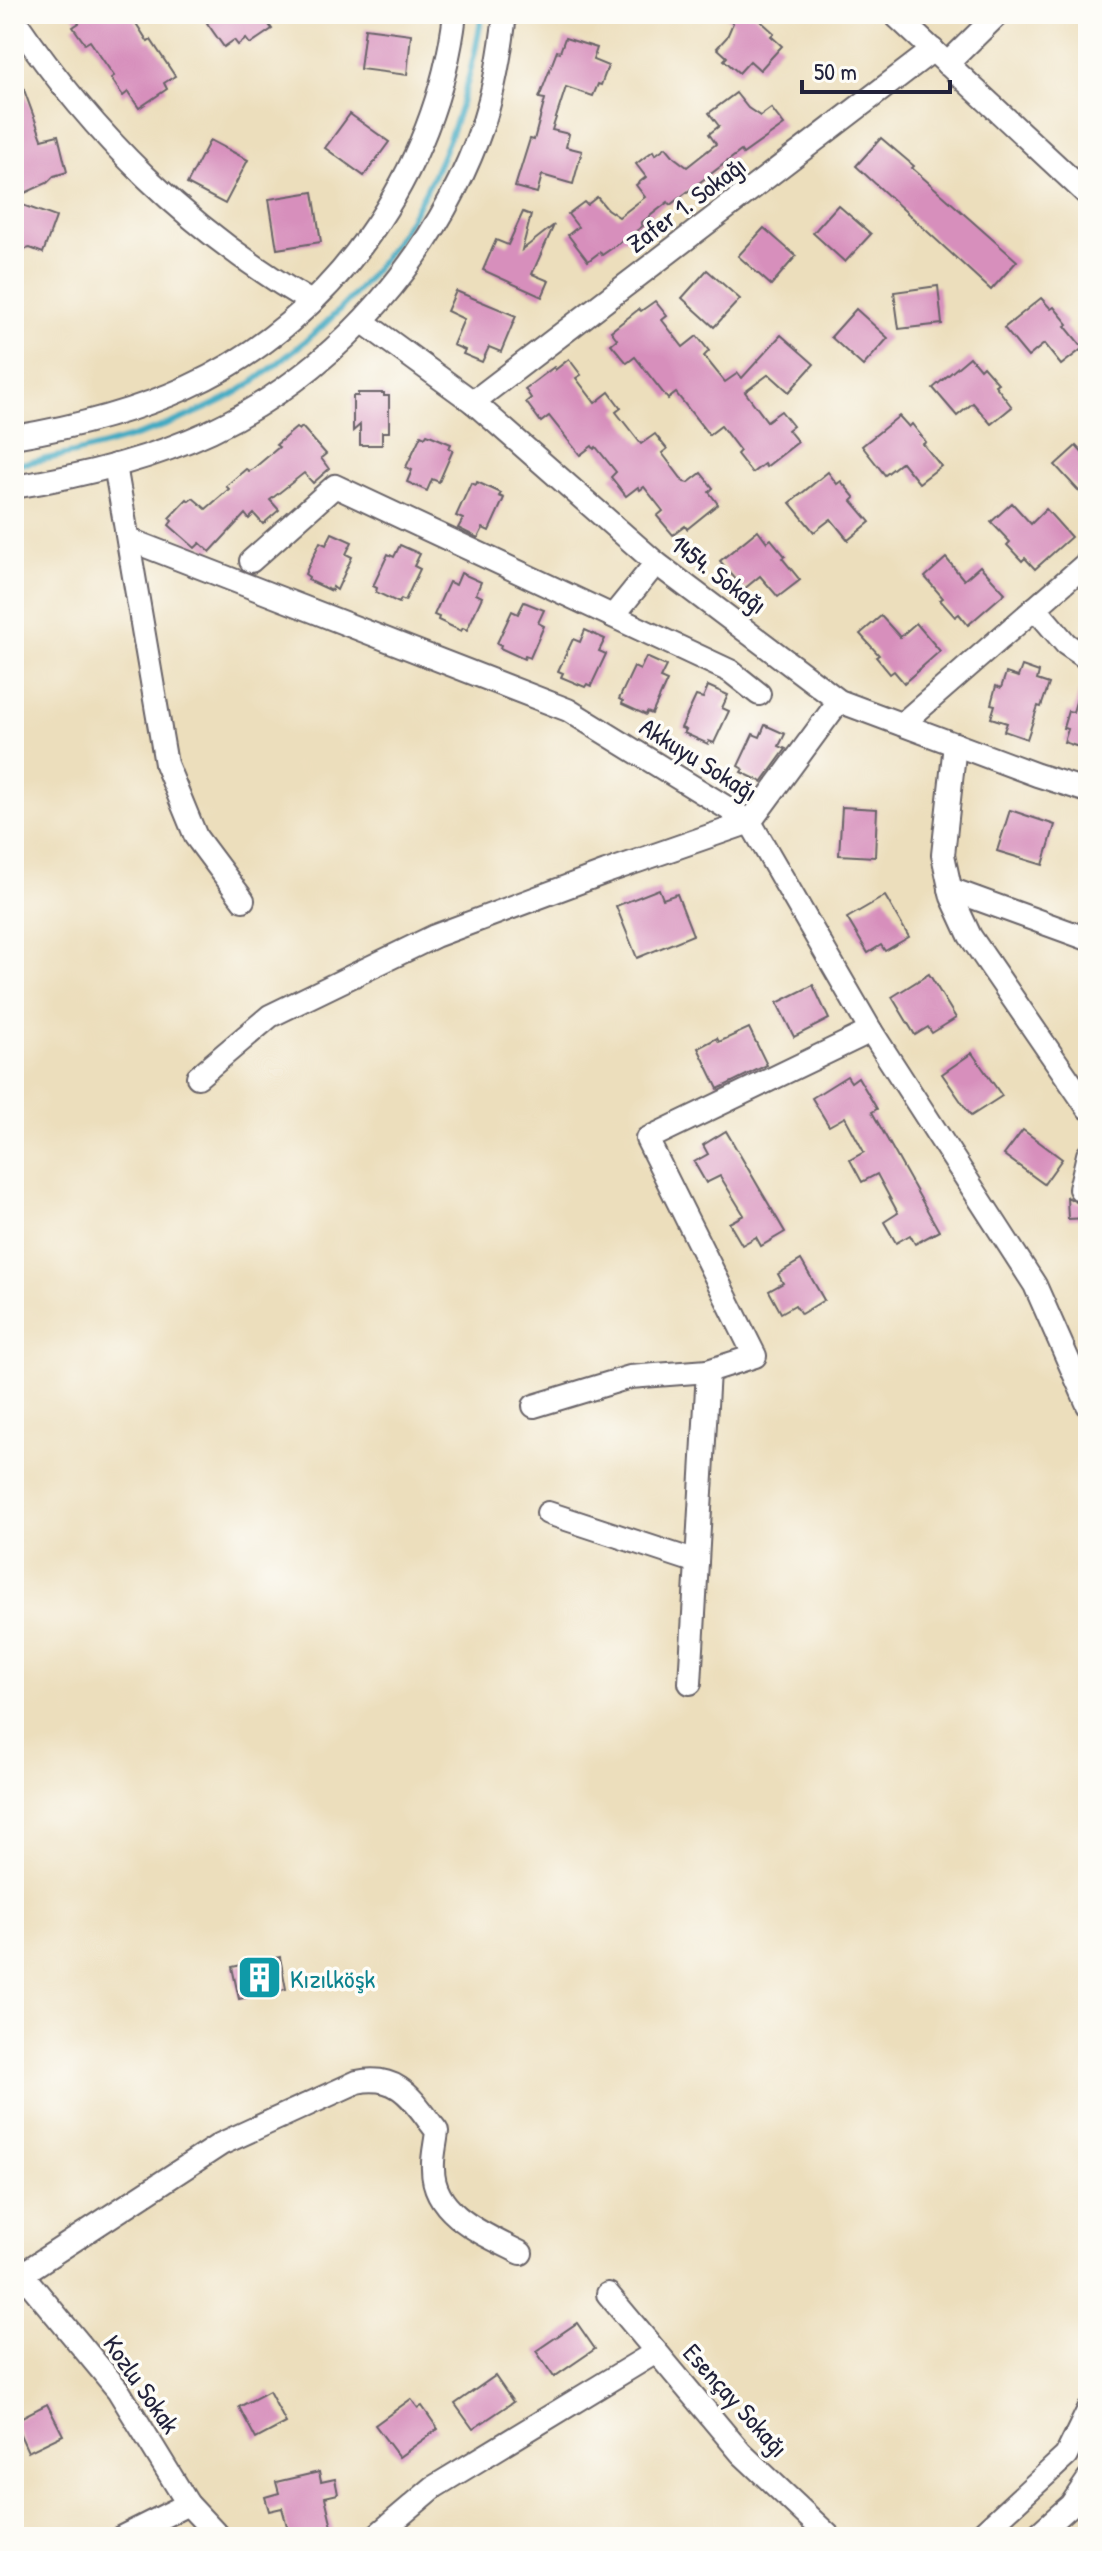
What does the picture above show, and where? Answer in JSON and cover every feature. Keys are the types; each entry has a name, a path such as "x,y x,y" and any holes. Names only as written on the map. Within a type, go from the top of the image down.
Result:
{"street":[{"path":"14,437 128,411 191,386 245,356 311,302 374,229 412,164 437,103 446,71 455,14"},
{"path":"14,487 115,465 178,445 242,415 300,377 362,321 414,257 443,210 472,153 495,83 505,14"},
{"path":"894,14 1088,195"},
{"name":"Zafer 1. Sokağı","path":"473,402 998,14"},
{"path":"14,19 79,105 166,197 240,257 311,302"},
{"name":"1454. Sokağı","path":"362,321 473,402 656,563 839,701 1088,791"},
{"path":"115,465 166,764 196,837 243,900"},
{"path":"251,561 335,486 730,671 759,694"},
{"name":"Akkuyu Sokağı","path":"130,540 568,710 750,822 871,1031 1035,1285 1088,1405"},
{"path":"902,724 1088,562"},
{"path":"613,616 656,563"},
{"path":"1035,608 1066,644 1088,659"},
{"path":"198,1077 270,1016 435,936 750,822 839,701"},
{"path":"955,744 943,855 950,889 970,936 1088,1108"},
{"path":"950,889 1088,939"},
{"path":"534,1406 630,1377 708,1371 755,1356 647,1139 871,1031"},
{"path":"1080,1189 1088,1155"},
{"path":"690,1683 708,1371"},
{"path":"548,1513 697,1562"},
{"path":"18,2271 221,2144 357,2082 370,2079 397,2085 437,2131 433,2169 436,2186 449,2208 468,2226 521,2253"},
{"name":"Kozlu Sokak","path":"18,2271 118,2390 188,2504 219,2537"},
{"name":"Esençay Sokağı","path":"608,2294 741,2453 830,2537"},
{"path":"375,2537 434,2487 656,2352"},
{"path":"978,2537 1066,2456 1088,2411"},
{"path":"1035,2537 1071,2505 1088,2480"},
{"path":"122,2537 188,2504"}],"building":[{"path":"72,14 130,14 175,76 164,83 167,89 139,108 128,92 123,96 111,78 114,76 90,41 85,44 73,27 79,23"},
{"path":"220,14 261,14 272,29 250,44 246,39 238,45 234,40 224,47 207,23"},
{"path":"723,14 753,14 774,33 771,36 782,46 760,70 750,61 739,73 724,60 727,57 717,48 727,37 733,23"},
{"path":"365,28 411,34 407,75 360,69"},
{"path":"565,38 597,48 593,60 608,66 593,96 566,87 552,130 569,134 566,147 582,151 573,184 542,175 537,193 515,187 530,139 534,140 545,99 539,98"},
{"path":"14,69 42,139 58,135 67,172 14,198"},
{"path":"736,93 748,108 760,116 771,108 784,125 743,154 741,151 670,205 668,202 628,237 588,261 568,235 578,227 568,214 597,197 619,217 645,197 636,185 646,177 636,164 653,151 655,155 666,147 687,167 716,144 709,134 719,126 709,113"},
{"path":"350,114 389,142 364,176 325,148"},
{"path":"881,138 1017,261 991,290 856,166"},
{"path":"210,140 248,160 225,204 187,184"},
{"path":"313,192 321,242 277,249 269,199"},
{"path":"14,202 56,217 43,253 30,248 14,252"},
{"path":"838,205 871,234 845,262 813,233"},
{"path":"523,212 531,215 522,250 554,225 532,274 549,281 542,297 483,270 496,240 508,245"},
{"path":"764,228 796,256 771,285 738,256"},
{"path":"707,270 740,299 714,327 682,298"},
{"path":"938,286 942,324 899,329 894,292"},
{"path":"456,291 516,316 501,352 489,347 482,362 463,354 465,350 453,345 464,319 447,311"},
{"path":"1041,298 1051,309 1054,307 1083,348 1061,365 1044,344 1028,357 1004,328"},
{"path":"655,301 667,316 662,320 683,347 697,336 709,351 704,356 725,382 738,373 742,378 781,335 814,364 789,392 769,374 745,392 767,421 781,411 793,426 788,430 798,442 766,467 764,464 752,473 721,426 709,435 676,393 668,399 635,357 627,363 611,344 617,339 611,331 639,309 641,311"},
{"path":"856,309 888,338 863,366 831,337"},
{"path":"970,357 998,383 995,385 1012,407 991,424 973,403 957,416 933,388"},
{"path":"569,359 581,375 576,378 595,403 609,392 621,408 616,412 641,444 655,434 667,449 662,453 684,482 688,483 701,473 713,488 709,492 718,504 687,529 685,526 673,535 657,516 663,511 644,487 640,490 638,487 626,496 611,477 616,472 596,447 594,449 592,446 580,455 549,416 541,422 526,402 531,398 525,389"},
{"path":"358,393 384,393 384,396 389,396 389,432 382,432 382,445 360,445 360,425 353,431 353,396 358,396"},
{"path":"899,416 909,427 912,424 941,466 919,483 902,462 885,475 862,446"},
{"path":"302,427 326,454 321,458 329,469 313,483 304,473 270,500 279,510 263,524 254,514 249,519 245,514 210,552 200,543 195,548 169,525 172,521 169,518 187,499 193,498 206,509 229,489 226,486 246,469 253,469 279,447 276,445 296,428 299,430"},
{"path":"427,434 451,444 449,448 453,450 439,482 432,479 427,491 407,482 412,470 406,467 421,435 425,437"},
{"path":"1076,446 1088,459 1088,501 1055,465"},
{"path":"828,472 837,484 841,481 855,498 852,501 870,522 848,540 831,519 814,532 790,503"},
{"path":"477,482 501,493 499,496 504,498 489,531 483,528 478,538 458,528 463,519 456,516 471,483 476,485"},
{"path":"1012,503 1031,524 1046,509 1071,537 1035,569 1007,545 1010,542 991,522"},
{"path":"758,530 767,542 771,539 800,580 778,597 760,576 744,589 720,561"},
{"path":"332,533 352,542 346,554 352,557 337,590 333,587 332,591 308,580 305,574 320,542 326,545"},
{"path":"400,545 420,554 414,566 420,569 405,601 401,599 399,603 376,592 377,588 373,586 388,554 394,557"},
{"path":"946,558 964,580 980,566 1005,593 968,625 959,614 955,617 925,577"},
{"path":"461,573 481,582 476,594 482,597 467,630 463,628 461,631 434,615 449,582 456,585"},
{"path":"524,602 544,610 538,623 544,626 530,658 525,656 524,659 500,648 501,645 497,643 512,611 518,614"},
{"path":"881,616 900,637 916,623 940,651 904,683 894,671 890,674 876,657 879,655 860,634"},
{"path":"585,630 605,639 599,651 606,654 591,686 587,684 585,687 561,677 563,673 558,671 573,639 580,642"},
{"path":"646,657 666,666 660,678 667,681 652,714 647,712 646,715 622,704 623,701 619,699 634,667 640,670"},
{"path":"1022,666 1039,672 1037,680 1049,684 1027,739 1004,731 1007,723 991,718 996,686 1001,688 1006,673 1018,677"},
{"path":"1084,675 1088,675 1088,750 1064,742 1068,729 1063,728 1068,711 1073,712"},
{"path":"708,686 728,695 722,708 729,711 714,743 709,741 708,744 684,733 686,730 681,728 696,696 703,698"},
{"path":"765,725 785,734 779,746 786,749 762,782 741,772 743,769 738,766 753,734 760,737"},
{"path":"842,807 877,809 875,857 839,855"},
{"path":"1010,810 1055,825 1043,865 997,851"},
{"path":"659,889 663,899 677,894 693,935 637,958 616,906"},
{"path":"885,896 909,937 885,951 881,945 868,953 847,918"},
{"path":"929,974 956,1018 932,1033 928,1027 915,1035 892,997"},
{"path":"813,985 829,1019 794,1037 777,1003"},
{"path":"749,1028 767,1065 718,1089 698,1048"},
{"path":"972,1053 1002,1096 971,1116 942,1074"},
{"path":"847,1076 851,1082 858,1077 877,1109 872,1112 939,1231 915,1244 910,1235 896,1243 884,1222 898,1213 877,1174 862,1182 850,1160 864,1152 845,1117 829,1126 812,1098"},
{"path":"1023,1130 1062,1159 1044,1184 1004,1155"},
{"path":"726,1131 785,1232 761,1246 756,1237 742,1245 729,1223 744,1215 720,1176 706,1183 694,1162 708,1154 703,1145"},
{"path":"1067,1197 1078,1203 1088,1200 1088,1218 1068,1219"},
{"path":"801,1260 824,1300 801,1314 795,1305 781,1313 769,1291 783,1283 778,1274"},
{"name":"Kızılköşk","path":"280,1957 286,1989 239,1999 232,1967"},
{"path":"577,2323 595,2349 554,2377 536,2351"},
{"path":"495,2376 513,2402 473,2429 455,2404"},
{"path":"269,2391 286,2423 256,2439 239,2407"},
{"path":"411,2399 418,2408 422,2406 438,2429 399,2457 375,2425"},
{"path":"47,2404 63,2435 28,2452 14,2421"},
{"path":"319,2472 321,2482 335,2479 338,2494 325,2497 334,2535 290,2537 282,2508 269,2511 265,2497 279,2493 276,2482"}],"waterway":[{"path":"14,465 121,440 199,412 257,379 328,321 393,246 419,204 458,113 482,14"}],"place":[{"name":"Kızılköşk","path":"259,1978"}]}
